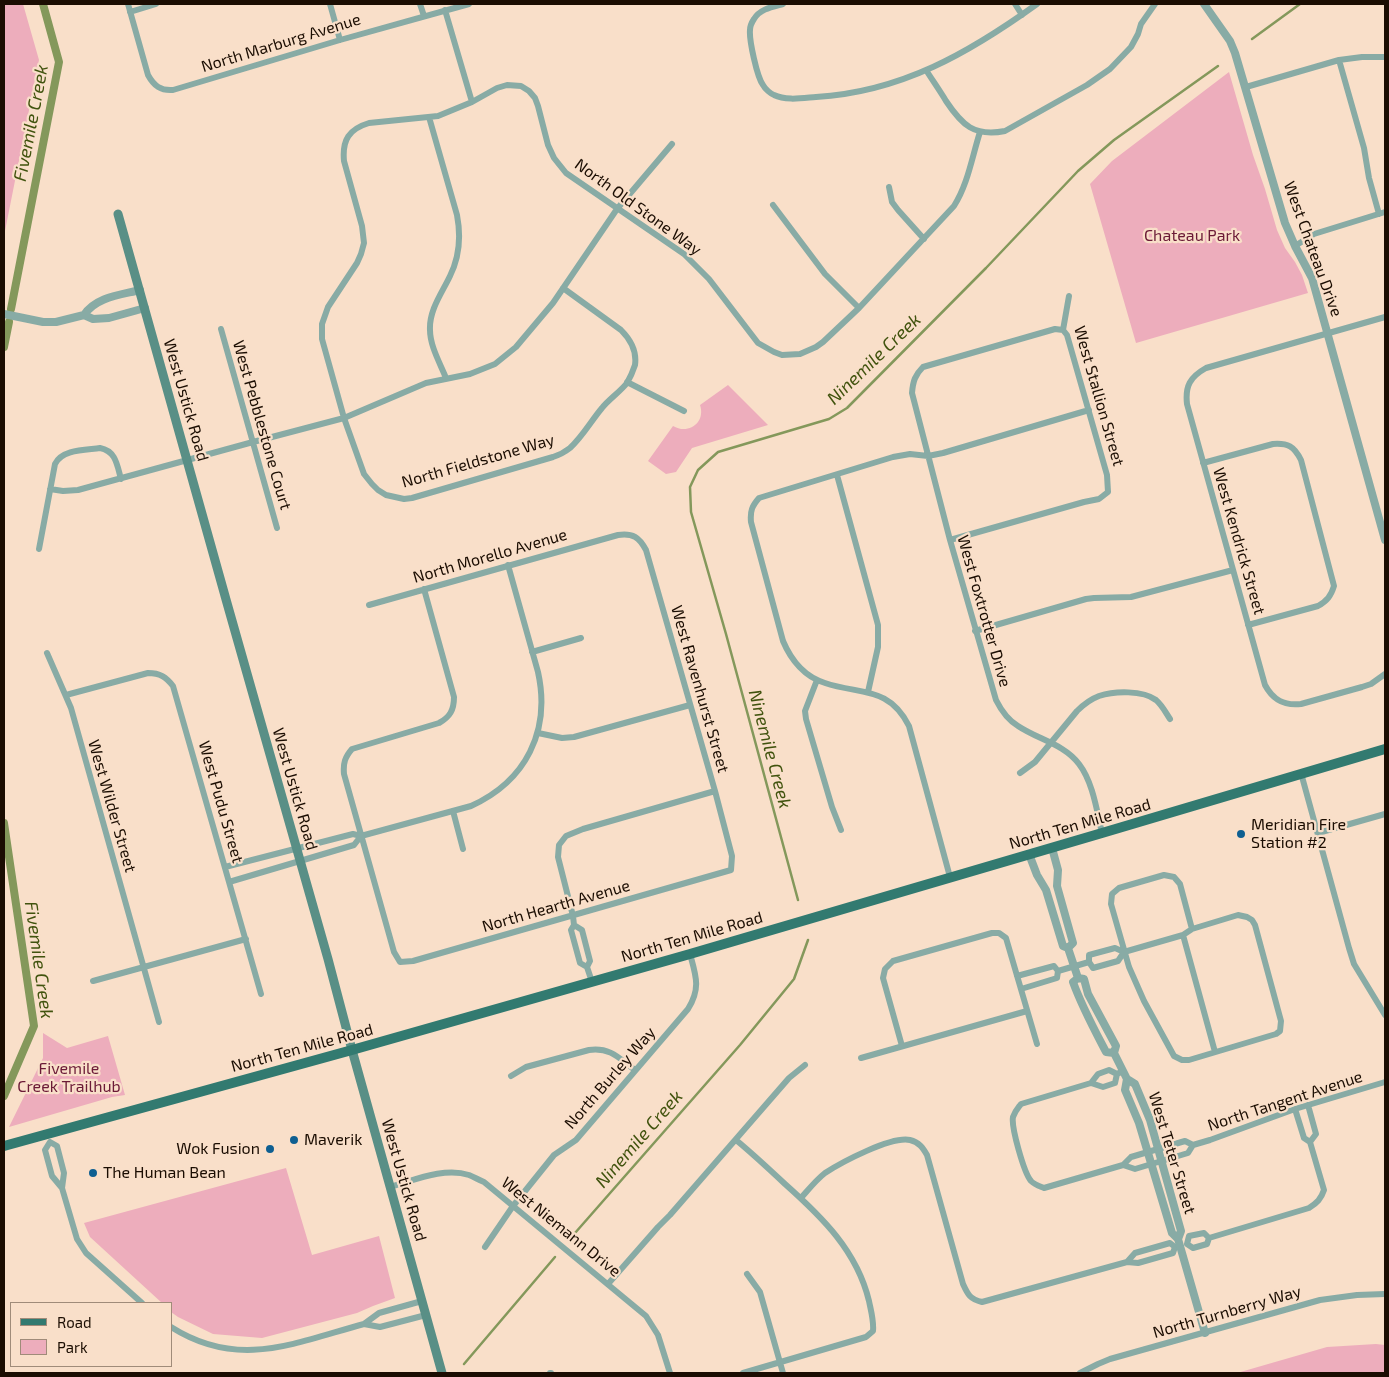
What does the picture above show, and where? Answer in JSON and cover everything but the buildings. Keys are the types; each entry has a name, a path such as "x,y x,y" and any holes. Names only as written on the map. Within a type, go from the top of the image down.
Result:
{"main road":[{"name":"West Ustick Road","path":"118,214 328,959 442,1373"},
{"name":"North Ten Mile Road","path":"4,1146 48,1138 690,954 1385,749"}],"street":[{"path":"128,4 130,12 156,4"},
{"path":"330,4 340,40"},
{"path":"420,4 424,16"},
{"name":"North Marburg Avenue","path":"130,12 152,83 159,88 173,90 469,4"},
{"path":"783,4 761,12 753,20 750,30 750,41 763,86 775,96 789,98 856,92 902,80 926,70 1001,29 1037,4"},
{"path":"1015,4 1022,15"},
{"path":"926,70 960,120 967,126 980,132 995,133 1005,131 1099,77 1119,61 1131,47 1141,24 1155,4"},
{"name":"West Chateau Drive","path":"1204,4 1230,41 1246,87 1285,223 1295,246 1310,272 1329,334 1385,540"},
{"path":"445,10 472,102"},
{"path":"1246,87 1339,60 1385,57"},
{"path":"1295,246 1314,234 1382,213 1369,178 1364,148 1339,60"},
{"name":"North Old Stone Way","path":"345,142 351,132 359,126 369,123 429,117 447,113 497,88 521,86 535,98 548,145 559,166 572,178 691,260 709,279 752,336 765,348 774,352 791,355 808,352 823,342 859,308 954,206 966,182 980,132"},
{"path":"429,117 460,228 460,242 454,267 433,310 430,323 431,341 446,378"},
{"name":"North Fieldstone Way","path":"345,142 343,150 344,160 362,226 364,243 357,263 328,307 322,324 322,339 344,418 364,474 378,490 386,495 404,499 412,498 553,457 561,454 575,443 603,406 627,382 635,364 635,355 632,344 622,330 563,288"},
{"path":"50,489 63,492 78,490 344,418 426,383 479,371 495,364 522,341 553,303 618,209 672,144"},
{"path":"889,187 892,202 924,239"},
{"path":"773,205 826,274 859,308"},
{"path":"84,315 90,307 103,300 140,290"},
{"name":"West Stallion Street","path":"950,540 1099,499 1108,492 1107,475 1089,410 1068,336 1063,330 1069,296"},
{"path":"4,314 43,322 56,322 84,315 93,319 109,318 145,308"},
{"path":"1329,334 1385,318"},
{"name":"West Pebblestone Court","path":"221,329 277,528"},
{"name":"West Foxtrotter Drive","path":"1063,330 1055,329 924,367 916,374 912,393 992,692 1000,708 1019,727 1052,742 1068,752 1080,765 1088,781 1102,833"},
{"name":"West Kendrick Street","path":"1329,334 1206,368 1198,372 1191,379 1186,396 1187,404 1265,685 1269,693 1283,704 1292,706 1371,684 1385,674"},
{"path":"627,382 684,411"},
{"path":"950,877 909,726 900,711 886,699 868,692 826,684 817,680 796,664 783,641 750,513 753,504 759,498 893,457 910,454 928,456 943,453 1089,410"},
{"path":"1204,463 1281,443 1290,446 1297,452 1301,460 1334,586 1326,602 1318,606 1248,625"},
{"path":"39,549 50,489 56,464 60,457 68,453 104,448 115,457 121,478"},
{"path":"837,475 878,625 878,647 868,692"},
{"name":"North Morello Avenue","path":"370,605 618,534"},
{"name":"West Ravenhurst Street","path":"618,534 627,534 635,537 642,542 646,550 715,791 732,856 731,870"},
{"path":"225,867 353,834 361,836 453,811 479,802 501,788 514,775 524,761 538,732 542,707 538,672 508,565"},
{"path":"975,631 1086,599 1131,597 1233,570"},
{"path":"361,836 344,774 343,765 346,756 352,749 439,723 451,714 454,707 454,698 424,589"},
{"path":"532,652 581,638"},
{"name":"West Wilder Street","path":"47,653 71,708 159,1022"},
{"name":"West Pudu Street","path":"66,695 148,673 164,676 173,686 261,994"},
{"path":"817,680 805,711 806,719 832,807 841,830"},
{"path":"1020,773 1035,762 1080,707 1100,696 1118,692 1145,695 1155,699 1170,719"},
{"path":"538,732 562,738 574,737 690,705"},
{"path":"1302,773 1354,964 1385,1015"},
{"path":"588,967 580,963 571,930 574,925 573,916 558,857 559,845 566,836 584,829 715,791"},
{"path":"453,811 463,849"},
{"path":"1318,833 1385,814"},
{"path":"229,882 354,845 361,836"},
{"name":"North Hearth Avenue","path":"361,836 394,952 400,962 413,962 731,870"},
{"name":"West Teter Street","path":"1052,848 1058,870 1057,886 1073,943 1068,948"},
{"name":"West Teter Street","path":"1029,854 1037,875 1046,890 1063,946 1068,948 1078,978 1084,979 1088,994 1116,1046 1114,1053 1120,1073 1135,1084 1139,1091 1150,1120 1182,1231 1180,1244"},
{"path":"1124,952 1118,961 1093,968 1089,962 1090,955 1115,948 1124,952 1183,935 1192,929 1238,916 1247,917 1255,925 1281,1021 1280,1031 1272,1036 1189,1060 1182,1060 1174,1056 1144,1001 1124,952 1111,904 1112,894 1119,888 1164,875 1174,877 1180,884 1192,929"},
{"path":"574,925 582,930 590,961 588,967 592,982"},
{"path":"902,1046 883,978 885,968 892,961 992,933 999,933 1006,938 1037,1044"},
{"path":"1183,935 1215,1052"},
{"path":"93,981 246,939"},
{"name":"North Burley Way","path":"485,1247 513,1206 554,1155 576,1140 688,1009 694,999 696,988 696,976 690,954"},
{"path":"1058,971 1089,962"},
{"path":"1017,976 1054,966 1058,971 1057,978 1021,989"},
{"path":"862,1058 1027,1011"},
{"path":"511,1076 526,1067 598,1048 615,1054 635,1070"},
{"path":"608,1284 789,1078 805,1065"},
{"path":"1108,1070 1120,1073 1115,1083 1103,1087 1091,1083 1098,1074 1108,1070"},
{"name":"West Teter Street","path":"1127,1079 1125,1090 1139,1123 1172,1233 1180,1244 1205,1333"},
{"name":"North Tangent Avenue","path":"1123,1165 1135,1169 1188,1153 1193,1145 1295,1109 1385,1082"},
{"name":"North Tangent Avenue","path":"1091,1083 1021,1104 1015,1111 1012,1119 1013,1128 1024,1170 1029,1180 1036,1185 1044,1188 1123,1165 1131,1157 1185,1141 1193,1145"},
{"path":"1308,1105 1316,1134 1310,1142"},
{"path":"1209,1238 1310,1208 1322,1198 1324,1190 1310,1142 1304,1138 1295,1109"},
{"path":"62,1188 64,1172 57,1146 48,1138 45,1150 52,1176 62,1188 77,1239 86,1253 141,1302"},
{"path":"736,1140 815,1210 838,1238 859,1272 874,1323 873,1331 866,1337 743,1373"},
{"path":"801,1198 826,1173 867,1150 900,1140 917,1142 927,1155 963,1284 973,1300 982,1302 1127,1262 1138,1263 1173,1253 1189,1236 1204,1233 1209,1238"},
{"name":"West Niemann Drive","path":"390,1187 439,1173 469,1175 484,1182 638,1308 653,1325 670,1373"},
{"path":"1127,1262 1135,1253 1170,1242 1193,1248 1207,1244 1209,1238"},
{"path":"747,1274 760,1292 783,1373"},
{"name":"North Turnberry Way","path":"1080,1373 1110,1359 1320,1300 1357,1295 1385,1294"},
{"path":"172,1328 201,1342 227,1349 256,1350 282,1346 364,1324 379,1313 422,1301"},
{"path":"364,1324 380,1327 426,1315"}],"green space":[{"path":"4,4 23,4 39,60 4,236"},
{"name":"Chateau Park","path":"1229,72 1277,230 1285,248 1302,275 1308,293 1136,343 1090,184 1112,161"},
{"path":"728,385 768,425 692,448 676,472 666,474 648,461 673,426 684,429 694,426 700,417 700,405"},
{"name":"Fivemile Creek Trailhub","path":"43,1033 67,1048 108,1036 125,1095 112,1097 9,1127 43,1058"},
{"path":"286,1168 312,1255 379,1236 395,1298 357,1313 262,1338 213,1334 172,1313 172,1302 161,1302 90,1237 84,1223"},
{"path":"1385,1345 1385,1373 1237,1373 1327,1347"}],"waterway":[{"name":"Fivemile Creek","path":"11,309 59,62 43,4"},
{"name":"Ninemile Creek","path":"1252,39 1300,4"},
{"name":"Ninemile Creek","path":"798,900 691,512 690,487 698,470 718,452 829,419 847,408 986,268 1078,171 1114,140 1218,66"},
{"name":"Fivemile Creek","path":"4,347 9,322"},
{"name":"Fivemile Creek","path":"4,823 34,1026 4,1096"},
{"name":"Ninemile Creek","path":"575,1233 740,1045 794,979 808,940"},
{"name":"Ninemile Creek","path":"464,1364 555,1257"}],"place":[{"name":"Meridian Fire Station #2","path":"1241,834"},
{"name":"Maverik","path":"294,1140"},
{"name":"Wok Fusion","path":"270,1149"},
{"name":"The Human Bean","path":"93,1173"}]}
